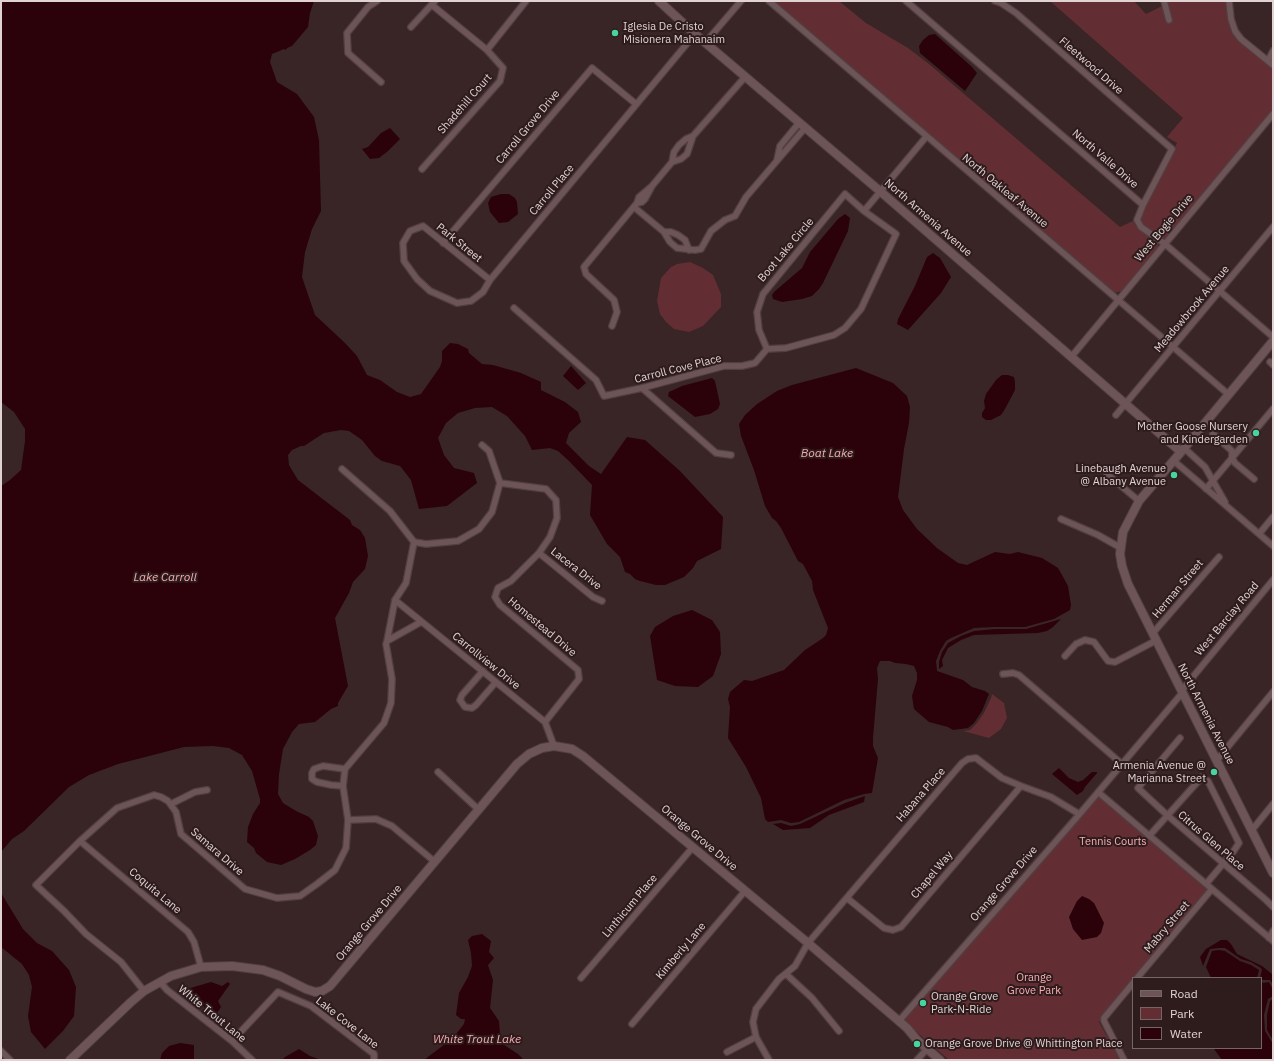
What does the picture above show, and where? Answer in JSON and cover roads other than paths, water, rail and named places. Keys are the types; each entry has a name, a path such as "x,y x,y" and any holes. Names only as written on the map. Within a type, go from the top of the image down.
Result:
{"street":[{"path":"377,1 368,7 347,33 348,53 381,82"},
{"path":"487,50 526,1"},
{"name":"North Armenia Avenue","path":"659,1 705,43 1183,450"},
{"path":"705,43 741,1"},
{"name":"North Oakleaf Avenue","path":"769,1 1228,394"},
{"name":"North Valle Drive","path":"906,1 1143,205"},
{"name":"Fleetwood Drive","path":"995,1 1016,13 1172,149 1143,205"},
{"path":"1164,1 1169,20"},
{"path":"1229,1 1232,19 1238,35 1273,65"},
{"path":"411,27 433,3"},
{"name":"Shadehill Court","path":"422,169 500,81 503,68 487,50 433,3"},
{"name":"Carroll Place","path":"411,270 417,279 430,292 456,303 471,301 483,292 490,280 695,34"},
{"path":"1268,61 1273,52"},
{"name":"Carroll Grove Drive","path":"443,243 592,68 636,104"},
{"path":"672,162 681,159 687,154 693,136 745,77"},
{"name":"West Bogie Drive","path":"1072,356 1273,114"},
{"path":"635,205 664,232 670,242 677,248 689,250 701,249 711,231 725,220 735,216 746,197 777,160 802,125"},
{"path":"612,326 617,312 614,300 586,274 584,267 635,205 645,199 652,186 672,162 674,152 679,145 686,139 693,136"},
{"path":"767,349 786,348 834,335 845,328 861,309 896,234 864,211 926,137"},
{"name":"Boot Lake Circle","path":"767,349 758,324 758,312 763,294 845,194 864,211"},
{"path":"1143,205 1137,220 1141,227 1164,244 1273,337"},
{"name":"Park Street","path":"411,270 404,261 403,243 410,231 423,226 490,280"},
{"name":"Meadowbrook Avenue","path":"1116,416 1273,227"},
{"path":"664,232 671,232 685,240 689,250"},
{"name":"Carroll Cove Place","path":"514,308 596,380 604,396 642,388 724,366 742,366 755,363 767,349"},
{"path":"1061,519 1098,535 1120,548 1123,532 1139,501 1273,341"},
{"path":"642,388 716,453 731,455"},
{"path":"1206,489 1273,409"},
{"path":"1213,434 1232,451 1232,458 1235,463 1254,479"},
{"path":"342,469 390,511 414,542 426,544 458,541 479,529 492,512 500,483 489,451 482,444"},
{"path":"1183,450 1205,467 1228,508"},
{"path":"1174,461 1273,546"},
{"path":"1107,474 1139,501"},
{"name":"Homestead Drive","path":"500,483 546,489 556,500 557,518 550,537 539,553 511,581 498,588 495,596 500,605 578,670 579,679 545,722"},
{"path":"1259,534 1273,517"},
{"name":"Samara Drive","path":"171,804 176,812 181,834 245,890 277,898 300,896 335,870 346,848 348,820 343,786 346,770 384,724 391,703 392,679 386,641 395,600 406,582 414,542"},
{"name":"North Armenia Avenue","path":"1120,548 1122,566 1128,584 1273,873"},
{"name":"Lacera Drive","path":"539,553 594,597 602,601"},
{"name":"Herman Street","path":"1155,637 1219,557"},
{"name":"West Barclay Road","path":"1098,792 1273,580"},
{"name":"Carrollview Drive","path":"395,600 545,722"},
{"path":"386,641 421,622"},
{"path":"1065,656 1076,644 1085,640 1094,642 1108,660 1114,662 1155,637"},
{"path":"483,671 462,695 460,700 465,707 472,708 476,705 496,682"},
{"path":"1003,674 1012,673 1019,675 1122,764"},
{"path":"1217,760 1273,692"},
{"path":"545,722 554,746"},
{"name":"Citrus Glen Place","path":"1180,738 1138,788 1166,815 1273,907"},
{"name":"Orange Grove Drive","path":"70,1060 130,1002 144,991 171,976 201,968 232,966 263,970 315,992 322,991 330,986 517,764 529,754 542,748 554,746 572,749 583,756 808,943 899,1022 1098,792"},
{"name":"Habana Place","path":"768,1060 756,1037 752,1022 756,1008 779,979 795,966 808,943 962,763 968,759 976,758 1002,778 1051,797 1079,814"},
{"path":"343,786 331,786 316,782 312,778 312,773 314,769 323,766 346,770"},
{"path":"438,772 479,810"},
{"path":"1150,836 1166,815 1174,809 1202,777 1208,781 1239,843 1234,852 1206,884"},
{"name":"Chapel Way","path":"846,898 884,928 893,930 901,927 1021,786"},
{"path":"144,991 121,962 86,934 36,885 117,808 154,794 171,804 195,792 207,790"},
{"path":"1098,792 1271,939 1273,931"},
{"path":"1252,830 1273,804"},
{"path":"348,820 376,819 392,826 435,862"},
{"name":"Coquita Lane","path":"80,842 188,932 194,942 201,968"},
{"name":"Linthicum Place","path":"582,978 693,847"},
{"name":"Mabry Street","path":"1138,977 1212,889"},
{"name":"Kimberly Lane","path":"632,1024 745,891"},
{"path":"786,974 812,998 839,1031"},
{"name":"White Trout Lane","path":"160,982 167,990 232,1041 252,1060"},
{"path":"1124,1060 1104,1021 1104,1018 1132,984"},
{"name":"Lake Cove Lane","path":"232,1041 278,992 311,1006 374,1054 374,1060"},
{"path":"899,1022 926,1049 940,1060"},
{"path":"727,1052 756,1037"},
{"path":"917,1060 926,1049"},
{"path":"1,1051 10,1060"}],"water":[{"name":"Lake Carroll","path":"1,1 314,1 308,27 292,46 286,50 284,49 272,54 270,62 277,82 297,94 314,117 319,140 321,211 312,229 305,252 302,277 315,315 357,356 367,375 380,380 397,392 410,397 421,394 440,367 442,361 442,351 450,343 458,344 468,349 469,353 482,364 493,365 521,373 541,382 541,390 565,402 578,412 581,422 569,433 566,443 589,466 601,474 627,437 645,440 680,471 723,517 721,549 697,561 693,568 684,577 665,585 656,585 635,579 630,574 625,572 620,557 607,544 590,515 592,485 558,451 550,448 532,450 525,436 507,416 492,407 475,408 458,413 446,423 438,438 444,455 454,468 474,473 477,483 447,506 419,509 411,480 400,466 382,461 375,456 362,440 349,431 341,430 324,433 304,446 292,450 288,455 289,465 298,480 350,520 352,525 360,530 365,538 368,556 365,569 353,582 349,593 335,618 348,686 338,703 338,706 331,709 315,722 299,724 292,732 283,749 279,774 278,794 283,803 309,817 313,821 318,836 316,845 310,850 281,865 267,862 256,853 254,848 247,842 248,827 253,814 260,803 252,771 242,755 229,748 213,746 184,747 118,764 89,775 69,787 24,831 12,839 1,852 1,486 21,470 25,429 14,412 1,402"},
{"path":"935,34 977,73 965,91 920,53 919,46 923,40 929,35"},
{"path":"390,128 400,139 379,158 370,159 362,149 368,147 381,133"},
{"path":"501,194 509,194 515,198 517,202 518,214 508,222 499,223 490,212 488,203 491,197"},
{"path":"845,214 850,218 848,231 819,289 812,296 802,299 782,302 773,299 772,295 774,292 802,268 810,252 838,219"},
{"path":"933,253 940,258 951,277 941,293 908,330 897,324 898,319 915,286 927,257"},
{"path":"571,366 586,383 578,390 563,376"},
{"name":"Boat Lake","path":"856,368 893,383 907,396 910,407 909,423 898,497 903,510 917,529 937,548 958,563 967,565 995,552 1010,554 1018,552 1042,558 1058,568 1068,586 1071,605 1070,610 1054,619 1025,627 974,628 946,641 936,661 937,671 963,680 972,687 985,691 989,694 982,711 974,723 968,728 953,730 948,727 929,722 914,709 912,696 917,680 917,673 914,666 890,661 880,661 877,668 878,679 873,738 873,746 878,758 872,793 844,800 799,822 791,823 781,820 768,822 765,819 761,798 746,767 728,738 730,707 728,699 730,692 744,680 752,681 784,670 805,650 823,638 826,635 828,628 813,590 812,581 803,564 798,561 781,528 772,518 765,506 754,470 741,436 739,424 745,415 757,404 777,391 792,385"},
{"path":"1002,375 1014,377 1015,390 1001,415 991,420 986,420 982,417 982,413 985,408 984,401 986,394 996,380"},
{"path":"712,378 715,381 720,404 718,409 710,414 695,417 668,396 669,392 682,386"},
{"path":"692,610 712,620 720,632 721,654 713,676 698,687 675,686 657,680 650,636 655,627 673,616"},
{"path":"1061,619 1047,631 1038,633 974,635 961,640 948,648 942,660 943,666 939,669 939,662 942,652 948,643 961,636 974,631 1026,629"},
{"path":"1059,768 1069,778 1078,782 1083,780 1092,772 1097,773 1083,791 1077,795 1052,774"},
{"path":"865,796 864,802 829,815 810,828 783,830 773,824 781,823 791,826 800,824 845,803"},
{"path":"1,893 23,929 37,943 52,951 69,970 76,987 74,1016 63,1031 45,1049 31,1032 28,1016 32,987 29,975 22,964 1,947"},
{"path":"1082,896 1094,903 1104,923 1101,933 1097,937 1082,940 1073,929 1069,917 1077,901"},
{"name":"White Trout Lake","path":"482,934 491,941 489,952 494,958 488,965 493,980 490,1008 499,1021 500,1034 498,1041 518,1054 524,1060 424,1060 453,1038 464,1024 465,1019 461,1019 456,1015 459,993 472,966 468,940 472,936"},
{"path":"1221,940 1227,940 1237,954 1262,966 1272,974 1273,984 1270,980 1262,979 1262,977 1260,977 1261,968 1251,962 1241,959 1225,948 1210,949 1203,966 1200,957 1206,949"},
{"path":"1212,951 1225,951 1240,961 1251,965 1259,970 1257,977 1211,977 1206,967"},
{"path":"211,982 222,986 228,982 230,984 218,1001 221,1007 217,1013 207,1010 187,989"},
{"path":"1262,982 1269,982 1273,990 1273,996 1268,999 1264,1015 1265,1031 1273,1044 1273,1060 1222,1060 1214,1049 1262,1049"},
{"path":"1273,999 1273,1040 1267,1030 1267,1015 1270,1001"},
{"path":"180,1043 194,1045 194,1060 160,1060 162,1053 169,1046"},
{"path":"299,1049 310,1056 321,1060 282,1060"}],"place":[{"name":"Iglesia De Cristo Misionera Mahanaim","path":"615,33"},
{"name":"Mother Goose Nursery and Kindergarden","path":"1256,433"},
{"name":"Linebaugh Avenue @ Albany Avenue","path":"1174,475"},
{"name":"Armenia Avenue @ Marianna Street","path":"1214,772"},
{"name":"Orange Grove Park-N-Ride","path":"923,1003"},
{"name":"Orange Grove Drive @ Whittington Place","path":"917,1044"}],"park label":[{"name":"Tennis Courts","path":"1113,842"},
{"name":"Orange Grove Park","path":"1034,984"}]}
